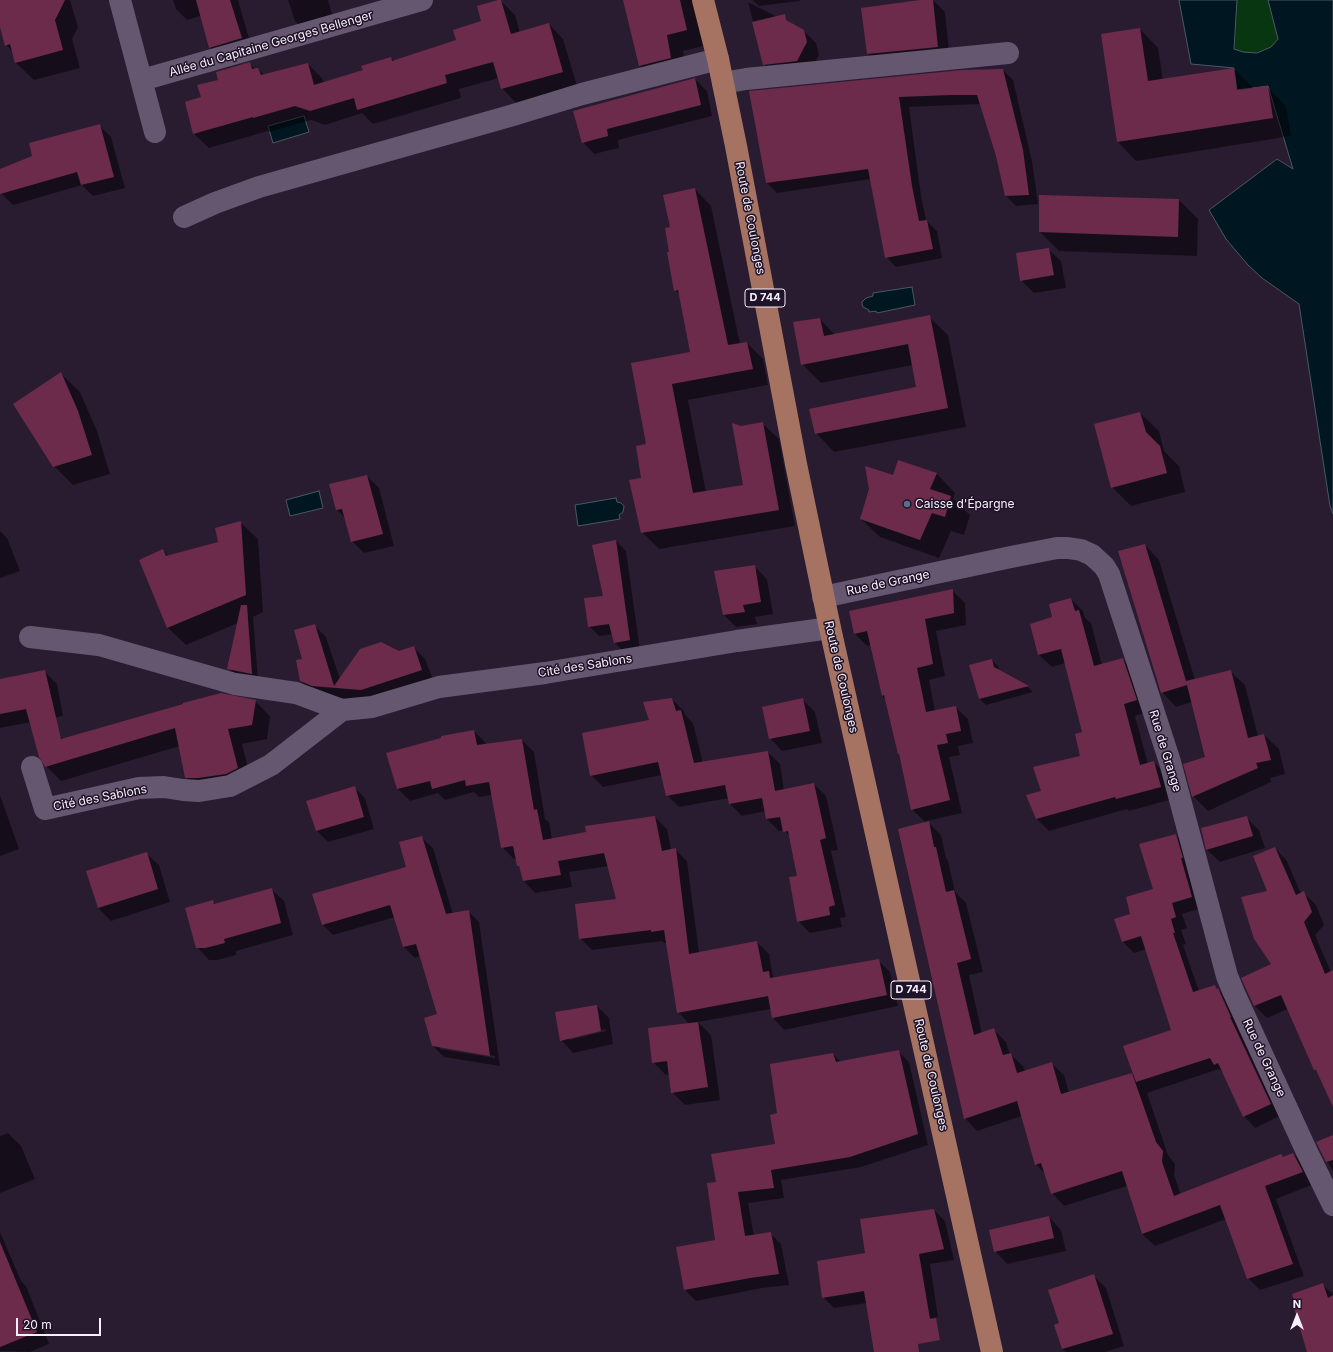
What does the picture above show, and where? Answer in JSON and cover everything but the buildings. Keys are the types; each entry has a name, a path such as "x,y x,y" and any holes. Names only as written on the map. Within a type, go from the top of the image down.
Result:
{"main road":[{"name":"Route de Coulonges","path":"703,0 718,58 823,597 992,1352"}],"street":[{"path":"120,0 155,132"},
{"name":"Allée du Capitaine Georges Bellenger","path":"142,80 422,0"},
{"path":"723,83 746,79 1008,53"},
{"path":"184,217 215,203 259,187 510,116 582,94 718,58"},
{"name":"Rue de Grange","path":"823,597 1057,548 1081,550 1092,555 1104,566 1109,574 1170,762 1227,976 1307,1152 1333,1205"},
{"name":"Cité des Sablons","path":"30,637 99,645 235,684 296,693 342,710 372,707 439,687 545,673 737,641 830,628"},
{"name":"Cité des Sablons","path":"32,767 45,809 139,788 164,787 199,791 230,786 271,765 342,710"}],"green space":[{"path":"1179,0 1333,0 1333,61 1225,54 1191,64"}],"water":[{"path":"1179,0 1237,0 1234,49 1243,52 1257,53 1271,47 1278,39 1268,0 1333,0 1333,514 1330,506 1299,304 1262,278 1248,265 1226,239 1209,210 1277,159 1293,169 1268,86 1237,90 1234,68 1191,64"},
{"path":"304,116 309,132 273,143 268,126"},
{"path":"912,287 915,305 877,313 876,311 869,312 869,310 863,307 862,302 866,298 873,296 873,293"},
{"path":"319,491 323,508 290,516 286,500"},
{"path":"616,498 617,502 624,506 623,512 619,515 620,519 578,526 575,505"}],"place":[{"name":"Caisse d'Épargne","path":"907,504"}]}
